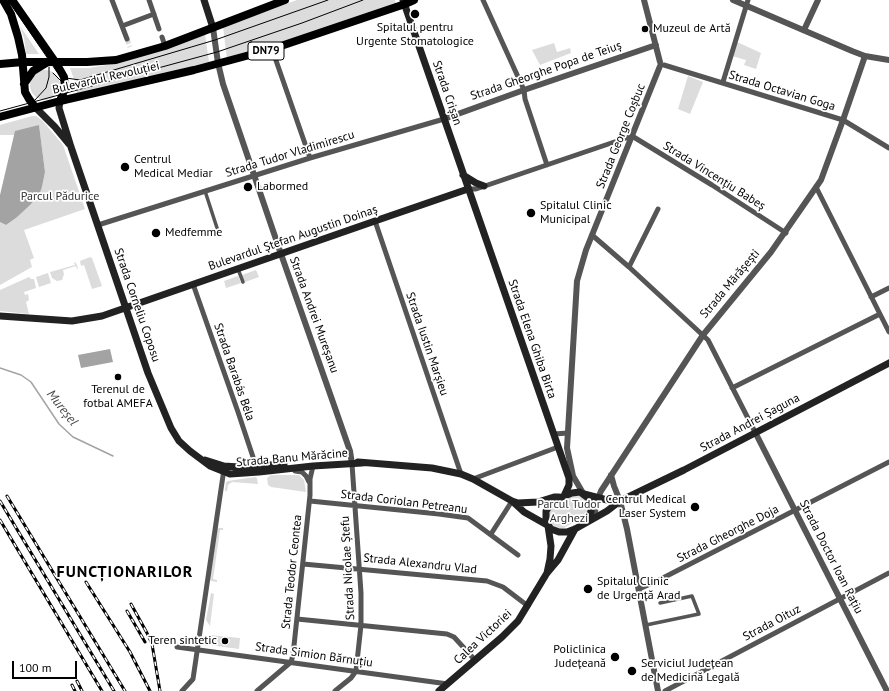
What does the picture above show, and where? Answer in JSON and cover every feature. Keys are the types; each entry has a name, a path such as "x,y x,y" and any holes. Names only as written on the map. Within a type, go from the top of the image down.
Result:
{"main road":[{"path":"3,0 11,14 16,29 23,62 26,95 35,107"},
{"path":"204,0 213,28"},
{"name":"Bulevardul Revoluției","path":"0,64 23,62 56,63 116,60 165,46 285,0"},
{"name":"Bulevardul Revoluției","path":"0,117 35,107 272,49 404,2 414,0"},
{"path":"15,1 56,63 65,82 65,88 60,101"},
{"name":"Strada Crișan","path":"404,2 468,189"},
{"path":"24,84 33,71 47,63"},
{"name":"Strada Corneliu Coposu","path":"60,101 59,108 71,147 150,377 170,428 179,441 210,466 224,469"},
{"name":"Strada Corneliu Coposu","path":"35,107 55,127 71,147"},
{"path":"463,175 484,186"},
{"name":"Bulevardul Ștefan Augustin Doinaș","path":"0,316 72,321 97,318 468,189"},
{"name":"Strada Elena Ghiba Birta","path":"468,189 570,480 569,487 563,496"},
{"name":"Strada Andrei Șaguna","path":"586,522 607,511 620,501 684,470 889,363"},
{"name":"Strada Banu Mărăcine","path":"224,469 238,474 351,462"},
{"name":"Strada Banu Mărăcine","path":"224,469 254,466 351,462 432,468 461,474 473,479 512,501 524,512 548,526"},
{"path":"584,494 591,503 590,516 586,522 567,532 554,531 548,526 545,516 548,508 551,504 563,496 577,492 620,501"},
{"name":"Strada Banu Mărăcine","path":"512,501 526,504 563,496"},
{"name":"Calea Victoriei","path":"547,573 551,546 548,526"},
{"name":"Calea Victoriei","path":"440,691 514,626 528,606 547,573 558,560 575,529"}],"street":[{"path":"112,0 127,39"},
{"path":"149,0 159,29"},
{"path":"482,0 524,90 525,99 547,165"},
{"path":"644,0 661,64"},
{"path":"733,0 747,3 804,30 865,56 889,60"},
{"path":"804,30 818,0"},
{"path":"723,82 747,3"},
{"path":"122,26 154,14"},
{"path":"213,28 218,63"},
{"path":"162,37 165,46"},
{"name":"Strada Gheorghe Popa de Teiuș","path":"444,119 656,45"},
{"path":"272,49 310,158"},
{"name":"Strada Mărășești","path":"594,517 598,497 611,475 703,335 786,233 816,187 823,175 865,56"},
{"name":"Strada Andrei Mureșanu","path":"218,63 223,84 350,451 351,462"},
{"name":"Strada Octavian Goga","path":"661,64 843,120 889,148"},
{"name":"Strada George Coșbuc","path":"584,494 573,477 567,455 577,280 582,261 592,235 661,64"},
{"name":"Strada Tudor Vladimirescu","path":"98,225 310,158 444,119"},
{"path":"468,189 476,189 632,136"},
{"name":"Strada Vincențiu Babeș","path":"632,136 786,233"},
{"path":"816,187 889,332"},
{"path":"205,191 219,234"},
{"path":"629,266 658,210"},
{"name":"Strada Iustin Marșieu","path":"375,221 461,474"},
{"path":"592,235 629,266 703,335 709,343 755,432"},
{"path":"238,269 243,282"},
{"name":"Strada Barabás Béla","path":"193,284 253,457 254,466"},
{"path":"871,297 889,288"},
{"path":"732,388 880,314"},
{"path":"554,434 568,432"},
{"name":"Strada Doctor Ioan Rațiu","path":"755,432 887,691"},
{"path":"473,479 558,446"},
{"name":"Strada Nicolae Ștefu","path":"351,462 361,594 361,625 356,671"},
{"name":"Strada Gheorghe Doja","path":"639,589 889,462"},
{"name":"Strada Teodor Ceontea","path":"291,662 293,655 310,501 310,482 313,466"},
{"path":"286,468 291,471 302,472 310,482"},
{"path":"182,691 193,679 224,469"},
{"path":"611,475 620,501 639,589 658,691"},
{"name":"Strada Coriolan Petreanu","path":"310,501 440,514 465,518 472,520 518,555"},
{"path":"491,534 512,501"},
{"name":"Strada Alexandru Vlad","path":"303,564 359,568 494,582 528,606"},
{"name":"Strada Oituz","path":"665,691 889,573"},
{"path":"646,625 699,614 692,596 660,603"},
{"path":"297,619 449,634 454,637 475,660"},
{"name":"Strada Simion Bărnuțiu","path":"177,647 448,684"},
{"path":"257,691 291,662"},
{"path":"335,691 351,678 356,671"}],"green space":[{"path":"297,0 395,0 396,4 274,46 227,59 223,27"},
{"path":"20,26 39,54 26,54 24,38"},
{"path":"205,34 209,62 133,82 77,94 70,68 89,68 118,63 171,47"},
{"path":"737,42 761,53 756,69 744,65 746,60 732,56"},
{"path":"554,43 557,52 570,48 571,53 540,65 532,50"},
{"path":"45,70 56,74 60,85 56,96 45,100 34,96 30,85 34,74"},
{"path":"688,76 703,82 690,114 678,109"},
{"name":"Parcul Pădurice","path":"36,116 42,120 63,145 85,209 24,230 34,258 30,260 32,267 0,285 0,222 6,225 16,218 35,199 42,187 45,172 39,125 15,135 0,135 0,125"},
{"path":"90,257 92,258 102,286 92,289 84,265 81,266 80,261"},
{"path":"74,262 78,268 77,269 76,266 63,270 64,274 62,280 57,281 52,278 50,272 75,265"},
{"path":"256,270 259,277 245,282 242,275"},
{"path":"48,273 51,283 39,287 36,277"},
{"path":"238,276 241,283 226,288 224,281"},
{"path":"29,277 34,279 36,288 24,292 25,295 28,294 29,300 26,302 29,314 0,311 0,290"},
{"path":"271,475 299,475 304,480 306,492 271,487 268,485 267,478"},
{"path":"255,477 257,478 258,484 232,482 228,485 227,491 225,491 226,482 228,481"},
{"name":"Parcul Tudor Arghezi","path":"579,495 587,500 589,510 585,516 564,528 559,529 552,525 548,515 551,507 570,497"},
{"path":"223,528 223,530 220,530 213,579 217,580 217,582 211,581 210,579 217,529"},
{"path":"211,593 214,594 210,626 206,620"},
{"name":"Teren sintetic","path":"210,635 240,638 239,649 209,645 205,646 203,643 204,638 210,639"}],"shaded area":[{"path":"39,125 45,172 42,187 39,195 30,205 6,225 0,222 0,195 15,131"},
{"path":"110,349 113,362 81,368 78,355"}],"waterway":[{"name":"Mureșel","path":"0,368 21,375 31,382 59,424 73,437 113,456"}],"tunnel":[{"path":"127,39 130,47"}],"tram line":[{"path":"8,0 57,72 66,78 80,80 215,40 328,0"},
{"path":"0,111 217,52 302,23 363,0"},
{"path":"35,100 46,88 49,77 49,67"},
{"path":"53,73 64,84 78,88"}],"railway":[{"path":"7,496 125,691"},
{"path":"0,501 114,691"},
{"path":"0,520 102,691"},
{"path":"86,582 130,652 150,691"},
{"path":"131,604 152,644 160,691"},
{"path":"127,611 145,642"},
{"path":"77,681 82,691"},
{"path":"72,685 75,691"}],"place":[{"name":"Spitalul pentru Urgente Stomatologice","path":"415,14"},
{"name":"Muzeul de Artă","path":"645,29"},
{"name":"Centrul Medical Mediar","path":"125,167"},
{"name":"Labormed","path":"248,187"},
{"name":"Spitalul Clinic Municipal","path":"531,213"},
{"name":"Medfemme","path":"156,233"},
{"name":"Terenul de fotbal AMEFA","path":"118,377"},
{"name":"Centrul Medical Laser System","path":"695,507"},
{"name":"Spitalul Clinic de Urgență Arad","path":"588,589"},
{"name":"Teren sintetic","path":"225,641"},
{"name":"Policlinica Județeană","path":"615,657"},
{"name":"Serviciul Județean de Medicină Legală","path":"632,671"}],"district":[{"name":"FUNCȚIONARILOR","path":"125,572"}]}
